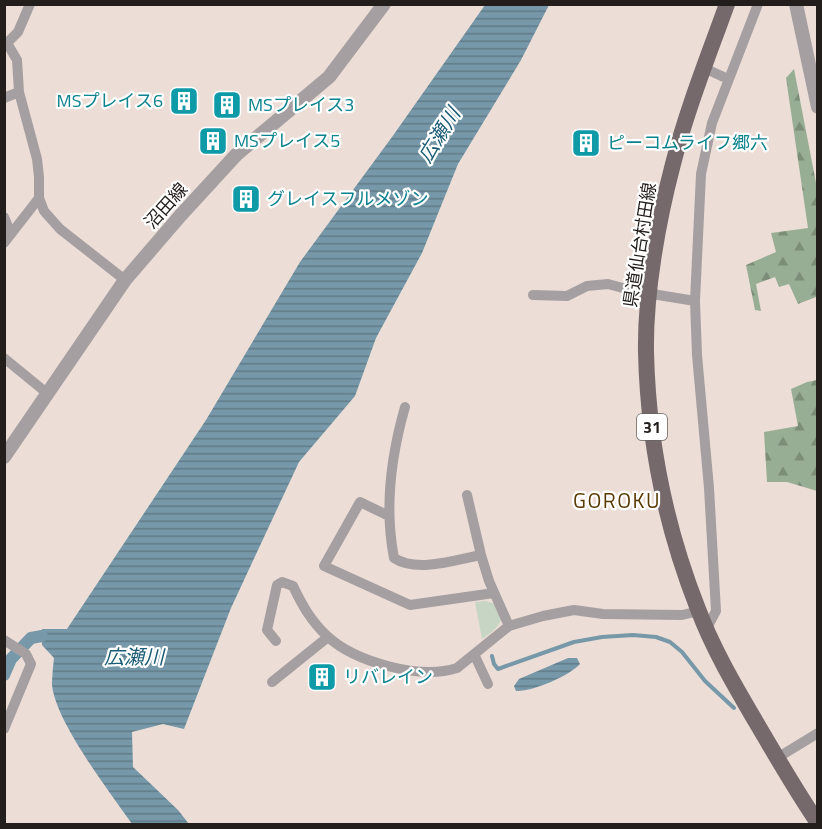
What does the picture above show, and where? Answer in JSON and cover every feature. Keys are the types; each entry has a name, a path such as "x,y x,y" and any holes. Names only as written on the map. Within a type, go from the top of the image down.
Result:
{"main road":[{"name":"県道仙台村田線","path":"727,4 692,99 673,164 653,262 646,350 649,401 655,451 676,546 699,611 729,676 818,824"}],"street":[{"path":"30,4 18,32 6,41 17,60 19,92 37,159 39,198 44,211 60,229 126,280"},
{"name":"沼田線","path":"4,457 126,280 236,155 329,77 384,4"},
{"path":"706,628 716,611 710,488 697,355 695,301 701,174 712,123 758,4"},
{"path":"796,4 818,107"},
{"path":"704,69 728,79"},
{"path":"4,98 19,92"},
{"path":"8,238 39,198"},
{"path":"4,217 8,238"},
{"path":"533,295 567,296 587,286 608,284 695,301"},
{"path":"4,358 48,394"},
{"path":"405,407 395,443 389,493 393,558 403,564 417,566 481,555"},
{"path":"467,495 481,555 509,626"},
{"path":"389,516 360,502 324,566 410,605 494,592"},
{"path":"276,641 267,630 277,585 282,582 293,586 305,612 328,637 348,652 403,670 448,671 457,668 509,626 543,616 574,610 603,614 671,615 699,611"},
{"path":"272,682 328,637"},
{"path":"4,640 26,654 31,664 4,729"},
{"path":"474,654 488,684"},
{"path":"777,758 818,733"}],"green space":[{"path":"794,69 817,188 817,300 816,297 798,304 789,284 779,287 775,277 756,284 761,311 755,310 746,265 776,252 771,233 808,228 786,78"},
{"path":"817,380 817,491 787,482 767,482 764,432 798,426 791,389"},
{"path":"485,601 495,604 502,618 494,630 482,639 475,602"}],"water":[{"name":"広瀬川","path":"485,5 549,5 521,60 458,164 422,253 376,338 355,396 299,462 231,608 184,729 163,724 132,732 133,767 178,810 189,824 132,824 85,757 63,718 52,685 54,658 42,645 42,629 67,629 206,420 300,262"},
{"path":"568,658 577,658 580,664 550,682 531,689 516,691 514,686 519,679"}],"waterway":[{"path":"492,656 498,669 574,642 633,635 656,637 670,642 682,652 705,681 734,708"},
{"path":"4,675 11,659 31,638 42,636"}],"place":[{"name":"MSプレイス6","path":"184,101"},
{"name":"MSプレイス3","path":"227,105"},
{"name":"MSプレイス5","path":"213,141"},
{"name":"ピーコムライフ郷六","path":"586,143"},
{"name":"グレイスフルメゾン","path":"246,199"},
{"name":"リバレイン","path":"322,677"}],"district":[{"name":"GOROKU","path":"617,501"}]}
